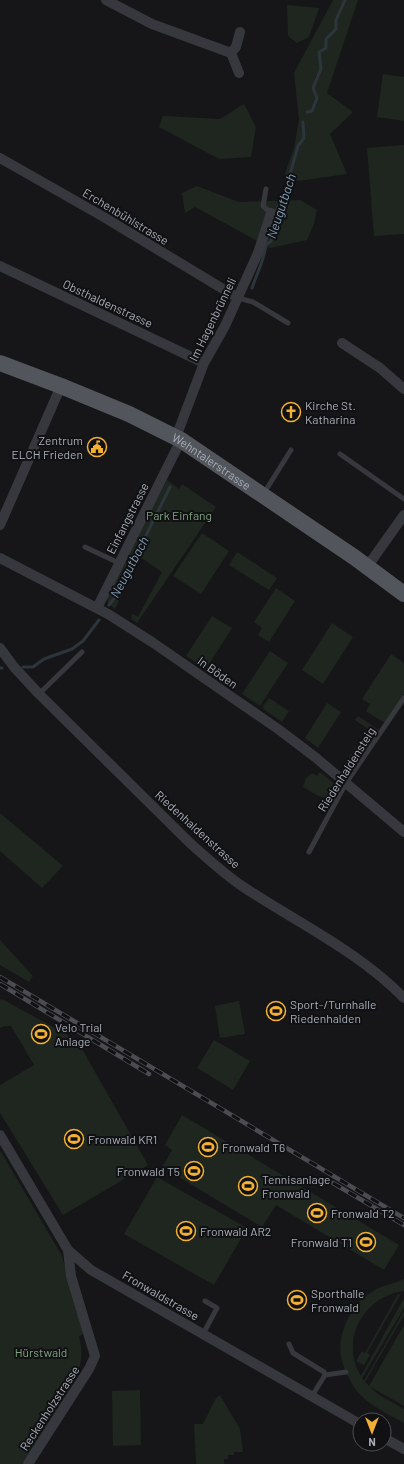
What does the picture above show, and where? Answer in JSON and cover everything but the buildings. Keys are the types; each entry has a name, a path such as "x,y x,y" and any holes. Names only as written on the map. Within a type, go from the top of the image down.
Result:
{"main road":[{"name":"Wehntalerstrasse","path":"0,363 129,414 178,439 263,495 404,594"}],"street":[{"path":"106,0 152,24 231,53 239,73"},
{"path":"231,53 236,47 240,32"},
{"name":"Erchenbühlstrasse","path":"0,158 102,216 238,298"},
{"name":"Im Hagenbrünneli","path":"178,439 204,362 225,326 238,298 258,253 271,213"},
{"name":"Obsthaldenstrasse","path":"0,266 204,362"},
{"path":"342,343 380,368 404,389"},
{"path":"0,525 61,386"},
{"name":"Einfangstrasse","path":"97,608 144,514 178,439"},
{"path":"367,567 404,515"},
{"name":"In Böden","path":"0,558 97,608 141,635 278,729 346,783 404,832"},
{"name":"Riedenhaldenstrasse","path":"0,648 39,694 184,838 216,866 241,885 368,966 404,998"},
{"name":"Fronwaldstrasse","path":"0,1135 68,1250 91,1270 352,1419"},
{"name":"Reckenholzstrasse","path":"28,1464 90,1369 95,1356 71,1276 68,1250"},
{"path":"392,1442 404,1449"}],"lane":[{"path":"266,189 263,206 271,213"},
{"path":"238,298 252,302 288,323"},
{"path":"263,495 291,450"},
{"path":"340,454 404,499"},
{"path":"85,547 119,563"},
{"path":"39,694 82,652"},
{"name":"Riedenhaldensteig","path":"309,852 346,783 404,698"},
{"path":"203,1334 217,1308 205,1301"},
{"path":"289,1344 291,1351 322,1370 324,1375"},
{"path":"324,1375 346,1372"},
{"path":"312,1396 324,1375"}],"green space":[{"path":"333,0 358,0 327,93 353,112 330,134 347,174 298,181 284,176 294,148 299,120 294,73"},
{"path":"287,5 319,8 309,37 297,43 288,36"},
{"path":"383,74 404,77 404,121 377,117"},
{"path":"244,104 256,127 251,157 219,159 159,127 163,116 220,119"},
{"path":"404,145 404,234 374,236 367,148"},
{"path":"197,186 239,202 300,200 317,210 314,224 307,240 270,248 195,207 185,213 182,193"},
{"name":"Park Einfang","path":"167,480 179,489 182,484 216,507 137,623 131,616 133,614 138,617 162,572 140,557 115,609 108,603 107,597"},
{"path":"202,533 229,551 201,594 173,576"},
{"path":"237,552 277,578 269,590 229,565"},
{"path":"276,588 295,601 269,642 258,635 262,628 254,622"},
{"path":"212,616 232,628 206,669 186,656"},
{"path":"332,623 353,637 323,684 302,670"},
{"path":"270,651 288,663 260,706 242,694"},
{"path":"391,654 404,663 404,694 385,723 366,711 370,704 362,699"},
{"path":"269,698 289,711 282,722 262,708"},
{"path":"327,703 341,712 318,748 305,738"},
{"path":"358,716 379,730 352,771 344,765 368,729 355,720"},
{"path":"320,772 337,786 331,798 324,798 303,787 306,778 312,773 317,776"},
{"path":"0,813 63,866 42,888 0,851"},
{"path":"0,940 33,976 29,982 0,965"},
{"name":"Fronwald KR1","path":"2,999 77,1040 148,1165 63,1215 0,1113 0,1085 34,1065 11,1026 0,1028 0,1000"},
{"path":"239,1001 245,1034 220,1038 215,1006"},
{"path":"214,1040 250,1061 233,1090 197,1068"},
{"name":"Tennisanlage Fronwald","path":"182,1115 399,1245 384,1270 276,1205 262,1227 162,1167 172,1150 165,1145"},
{"name":"Hürstwald","path":"0,1150 62,1256 84,1334 79,1336 81,1360 72,1386 56,1414 23,1464 0,1464"},
{"name":"Fronwald AR2","path":"157,1177 247,1228 214,1285 124,1234"},
{"path":"404,1279 404,1291 377,1301 367,1311 359,1322 354,1335 353,1348 355,1362 361,1376 404,1298 404,1308 362,1378 364,1381 404,1311 404,1315 365,1382 379,1395 404,1409 404,1423 392,1417 392,1412 383,1412 372,1405 356,1390 343,1366 340,1348 343,1330 351,1312 363,1298 370,1293"},
{"path":"398,1294 400,1295 367,1353 370,1355 364,1365 356,1361 362,1351 365,1353"},
{"path":"404,1325 404,1406 369,1386"},
{"path":"140,1390 141,1445 113,1446 112,1391"},
{"path":"220,1395 240,1429 243,1452 234,1452 234,1455 228,1455 228,1459 224,1459 224,1464 196,1464 194,1424 203,1424 216,1398"}],"waterway":[{"name":"Neugutbach","path":"307,112 312,111 317,98 313,88 321,69 319,52 326,48 326,39 336,29 336,20 345,0"},
{"name":"Neugutbach","path":"252,288 262,262 266,245 271,241 276,212 280,201 288,188 289,178 298,146 304,138 303,122"},
{"name":"Neugutbach","path":"109,605 116,596 170,487"},
{"name":"Neugutbach","path":"23,667 33,667 44,659 72,649 83,641 99,620"}],"railway":[{"path":"0,977 404,1218"},
{"path":"0,984 149,1074"},
{"path":"333,1183 404,1225"}],"place":[{"name":"Kirche St. Katharina","path":"291,412"},
{"name":"Zentrum ELCH Frieden","path":"97,447"},
{"name":"Sport-/Turnhalle Riedenhalden","path":"276,1011"},
{"name":"Velo Trial Anlage","path":"41,1034"},
{"name":"Fronwald KR1","path":"74,1139"},
{"name":"Fronwald T6","path":"208,1147"},
{"name":"Fronwald T5","path":"194,1171"},
{"name":"Tennisanlage Fronwald","path":"248,1186"},
{"name":"Fronwald T2","path":"317,1213"},
{"name":"Fronwald AR2","path":"186,1231"},
{"name":"Fronwald T1","path":"366,1242"},
{"name":"Sporthalle Fronwald","path":"297,1300"}]}
